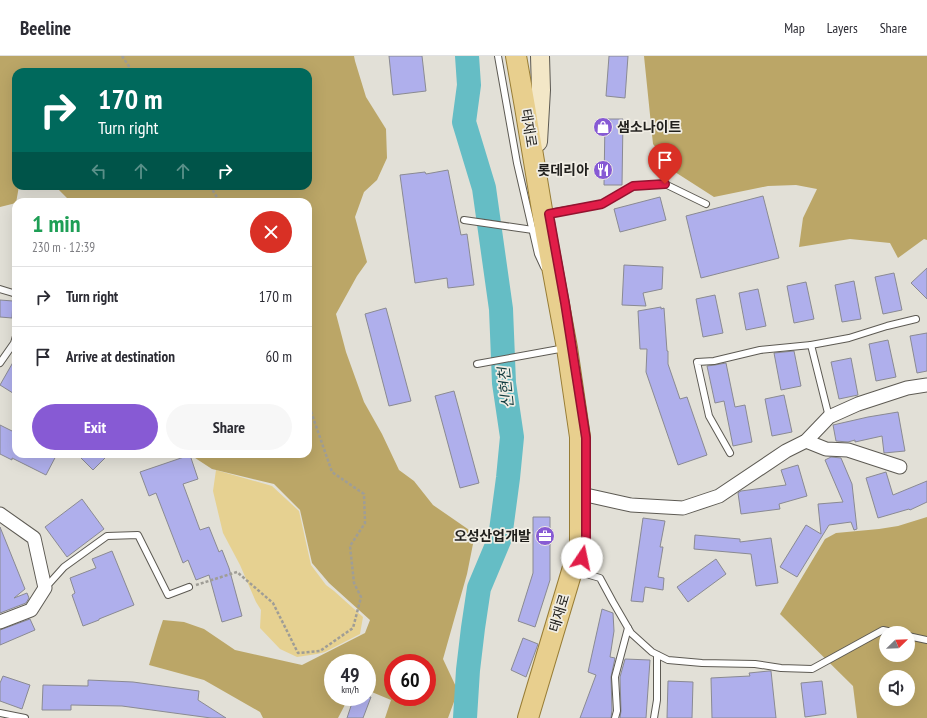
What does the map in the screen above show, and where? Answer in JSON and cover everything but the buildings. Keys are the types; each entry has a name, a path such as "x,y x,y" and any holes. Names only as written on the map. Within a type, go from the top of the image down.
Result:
{"main road":[{"name":"태재로","path":"516,56 557,298 567,348 580,437 580,544 528,718"},
{"name":"태재로","path":"523,56 565,303 586,438 586,545 538,718"},
{"path":"538,142 541,90 540,56"}],"street":[{"path":"586,495 631,505 683,508 719,496 786,451 806,441 829,417 858,404 907,388 927,385"},
{"path":"806,441 826,449 848,450 900,467"},
{"path":"0,514 34,538 44,588 31,610 0,622"}],"lane":[{"path":"498,56 517,163 532,230 538,254 557,298"},
{"path":"549,214 602,204 633,186 665,184 706,204"},
{"path":"464,220 532,230"},
{"path":"0,289 12,293"},
{"path":"730,453 709,416 697,362 714,361 760,350 811,345 849,338 916,319"},
{"path":"811,345 829,417"},
{"path":"0,363 12,346"},
{"path":"477,364 567,348"},
{"path":"44,588 64,567 107,536 138,535 168,595 189,587"},
{"path":"579,572 600,578 631,633 652,652 668,660 702,663 755,664 781,668 812,669 879,632"},
{"path":"614,718 617,711 615,677 628,628"},
{"path":"915,637 927,640"},
{"path":"654,718 657,700 657,655"},
{"path":"0,713 25,718"}],"path":[{"path":"122,56 130,68"},
{"path":"189,587 236,572 272,603 298,654 320,651 353,628 360,597 354,583 350,546 365,523 364,494 332,472 312,414"}],"shaded area":[{"path":"0,56 354,56 366,97 386,129 387,158 377,180 364,192 355,217 367,262 357,276 336,314 346,352 364,402 382,434 399,470 414,481 433,505 475,534 467,574 443,659 458,691 448,718 385,718 389,706 436,706 436,654 384,654 384,697 376,694 376,654 324,654 324,706 344,706 338,718 263,718 260,712 204,680 149,665 163,620 184,622 204,629 235,650 302,665 365,633 370,620 329,583 312,563 300,510 274,484 212,469 195,458 312,458 312,198 67,198 59,190 312,190 312,68 12,68 12,190 18,190 17,198 12,198 12,204 0,207"},
{"path":"644,56 927,56 927,240 924,239 898,258 890,243 850,239 799,247 803,218 817,189 796,185 768,186 714,197 675,172 653,144"},
{"path":"216,470 272,486 299,511 311,565 326,585 363,617 360,634 325,652 297,657 280,649 260,628 261,610 223,533 213,491"},
{"path":"927,517 927,718 857,718 853,686 780,614 825,539 836,533 898,526"}],"waterway":[{"name":"신현천","path":"465,718 468,670 479,588 500,538 512,437 504,383 501,309 484,188 464,122 469,85 467,56"}],"place":[{"name":"샘소나이트","path":"603,127"},
{"name":"롯데리아","path":"603,170"},
{"name":"오성산업개발","path":"545,536"}],"route":[{"path":"582,558 586,545 586,438 565,303 549,214 602,204 633,186 665,184"}]}
